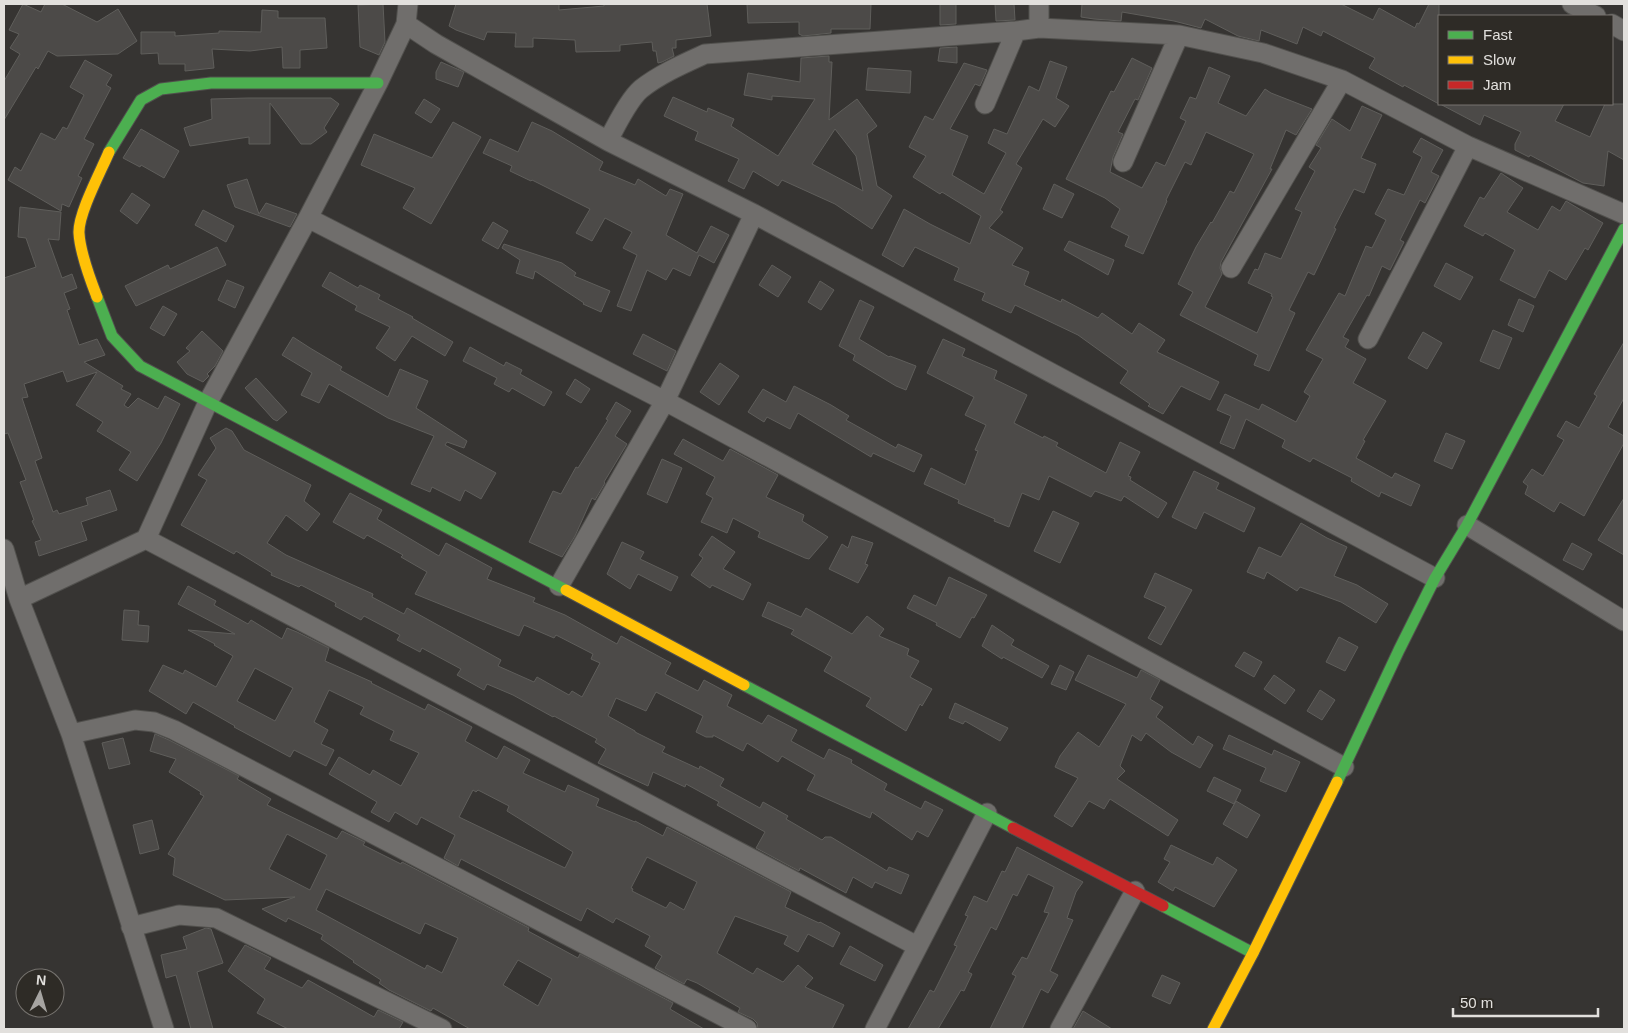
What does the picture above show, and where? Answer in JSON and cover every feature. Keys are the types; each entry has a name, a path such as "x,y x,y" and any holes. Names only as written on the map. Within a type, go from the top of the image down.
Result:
{"street":[{"path":"19,599 146,539 208,402 308,218 378,83 406,24 408,4"},
{"path":"1039,4 1039,28"},
{"path":"1572,4 1594,15"},
{"path":"406,24 436,44 608,141 754,214 1435,578"},
{"path":"1613,25 1624,31"},
{"path":"608,141 617,121 640,90 672,69 705,54 1016,32 1039,28 1179,35 1263,53 1342,80 1468,146 1624,214"},
{"path":"984,104 1016,32"},
{"path":"1123,162 1179,35"},
{"path":"1231,268 1342,80"},
{"path":"378,83 211,83 160,90 141,100 109,152 83,213 79,232 87,272 112,336 140,366 1253,953"},
{"path":"1368,339 1468,146"},
{"path":"559,586 665,401 754,214"},
{"path":"308,218 665,401 1344,767"},
{"path":"1213,1029 1253,953 1435,578 1467,524 1624,230"},
{"path":"1467,524 1624,621"},
{"path":"146,539 918,946"},
{"path":"4,549 19,599 71,734 164,1029"},
{"path":"71,734 135,720 154,722 174,730 747,1029"},
{"path":"875,1029 987,813"},
{"path":"1060,1029 1135,891"},
{"path":"132,927 180,915 216,918 442,1029"}],"building":[{"path":"23,4 41,12 45,4 62,4 97,22 118,9 137,41 118,54 57,56 48,51 38,69 36,67 4,120 4,81 20,54 10,48 19,34 9,30"},
{"path":"383,4 385,42 379,55 360,47 358,5"},
{"path":"456,4 559,4 559,10 604,6 604,4 707,4 711,36 676,40 676,48 672,48 674,56 658,63 656,51 653,51 652,42 620,45 620,51 576,52 575,40 533,38 533,47 515,47 516,33 487,32 484,40 449,26"},
{"path":"747,4 871,4 870,29 831,29 831,33 803,36 799,34 799,22 748,23"},
{"path":"940,4 956,4 956,24 940,25"},
{"path":"995,4 1014,4 1015,20 996,21"},
{"path":"1082,4 1341,4 1373,20 1379,8 1415,28 1429,4 1439,4 1438,103 1369,68 1375,58 1323,31 1321,36 1303,27 1297,44 1261,30 1259,41 1238,36 1205,19 1201,28 1174,21 1122,12 1121,21 1081,17"},
{"path":"262,10 278,11 278,18 325,18 327,48 300,50 300,68 283,68 282,47 250,51 212,49 214,68 185,71 185,64 159,64 158,53 141,54 141,32 175,32 175,36 219,33 219,31 261,32"},
{"path":"957,47 957,63 938,61 940,48"},
{"path":"829,56 829,62 832,62 829,120 857,99 877,126 867,134 877,186 892,196 872,229 835,204 782,180 778,186 753,171 744,189 728,181 739,159 695,140 698,132 664,116 673,97 707,112 708,108 734,119 731,126 778,156 815,99 772,96 772,100 744,95 748,73 800,82 801,58","holes":["835,129 856,156 863,191 812,164"]},
{"path":"1132,58 1152,68 1138,100 1135,99 1118,132 1123,134 1113,157 1110,172 1142,188 1156,162 1165,166 1186,121 1180,118 1190,97 1196,99 1209,67 1230,76 1218,103 1246,116 1265,89 1312,109 1296,135 1286,130 1270,169 1272,169 1221,262 1222,274 1205,307 1257,333 1273,297 1271,296 1272,294 1248,283 1255,269 1258,270 1265,253 1281,259 1302,212 1295,209 1315,171 1309,167 1321,148 1316,145 1332,119 1350,131 1362,106 1382,115 1361,158 1376,164 1364,193 1354,189 1334,228 1336,229 1314,275 1308,272 1289,310 1295,313 1269,371 1254,365 1258,355 1180,315 1193,292 1178,284 1196,247 1230,191 1234,193 1254,154 1206,132 1191,165 1185,162 1166,200 1143,254 1125,246 1129,236 1111,227 1120,209 1105,198 1066,179 1111,91 1114,92"},
{"path":"85,60 112,75 106,85 111,88 84,139 94,144 78,176 82,178 69,207 62,204 61,211 8,180 15,167 21,171 41,133 55,140 63,127 67,129 84,95 70,87"},
{"path":"1050,61 1067,67 1056,98 1069,106 1055,127 1043,119 1016,164 1022,168 1000,210 1003,212 989,228 1023,248 1012,265 1029,272 1024,285 1061,302 1062,299 1098,318 1102,313 1132,334 1139,323 1165,340 1157,352 1219,382 1210,400 1181,386 1163,414 1148,406 1150,404 1120,383 1128,371 1078,335 1015,305 1011,313 982,300 985,293 954,280 959,268 915,247 903,267 882,255 904,209 970,244 981,216 913,177 926,156 909,147 925,116 933,120 964,63 987,70 980,86 975,84 950,129 968,136 952,175 984,194 1006,153 988,143 994,129 1007,134 1029,86 1039,91"},
{"path":"441,62 464,72 458,87 436,79 436,72"},
{"path":"868,68 911,71 910,93 866,90"},
{"path":"331,98 339,104 324,128 327,132 311,144 301,144 270,103 270,144 249,144 249,137 190,146 184,128 212,119 211,99"},
{"path":"424,99 440,109 431,123 415,113"},
{"path":"1624,104 1624,160 1608,151 1604,186 1583,183 1530,155 1529,157 1515,150 1515,144 1521,132 1484,115 1480,125 1442,105 1563,105 1555,121 1590,137 1605,105"},
{"path":"453,122 481,137 431,224 403,208 415,188 361,165 374,134 432,158"},
{"path":"532,122 552,131 603,162 599,170 635,185 638,179 666,196 670,189 683,194 666,235 697,253 711,226 729,235 714,263 699,255 690,276 673,268 666,280 647,270 631,311 617,306 637,255 623,248 632,232 605,218 592,241 576,233 590,209 510,171 512,166 483,153 490,139 518,152"},
{"path":"141,129 179,151 164,178 141,165 140,167 123,158"},
{"path":"1421,138 1443,150 1431,172 1439,176 1425,203 1420,200 1400,240 1404,242 1390,270 1382,266 1369,296 1367,295 1343,337 1349,340 1345,347 1366,359 1353,383 1386,401 1363,440 1365,441 1356,458 1392,478 1395,473 1420,485 1411,506 1381,492 1379,497 1351,481 1352,478 1313,458 1310,462 1282,447 1285,440 1246,419 1234,449 1220,443 1231,416 1217,410 1225,394 1259,410 1262,404 1296,422 1310,396 1304,392 1323,359 1306,350 1339,293 1345,296 1366,246 1372,248 1386,220 1375,214 1388,189 1404,195 1422,157 1413,152"},
{"path":"1501,173 1523,188 1507,212 1538,230 1552,206 1560,211 1566,201 1603,223 1588,250 1585,248 1566,280 1549,270 1535,298 1500,280 1515,250 1485,233 1483,236 1464,226 1480,197 1484,199"},
{"path":"247,179 259,214 266,203 297,214 290,227 235,207 227,185"},
{"path":"1054,184 1074,194 1062,218 1043,209"},
{"path":"132,193 150,205 137,224 120,211"},
{"path":"20,207 61,212 59,240 48,239 62,278 72,274 77,288 64,293 70,309 67,310 79,345 97,339 105,355 84,362 123,386 121,389 131,394 124,405 128,408 138,398 158,409 165,396 180,404 161,443 137,481 119,470 131,452 97,431 103,422 76,405 97,372 67,382 63,371 24,384 28,397 22,398 42,458 35,461 53,512 57,510 59,514 88,505 86,498 110,490 117,510 81,522 87,540 39,556 35,542 41,540 32,521 34,520 20,482 26,480 8,433 4,434 4,278 36,267 26,238 18,237"},
{"path":"203,210 234,226 226,242 195,225"},
{"path":"493,222 508,231 498,249 482,240"},
{"path":"1069,241 1114,260 1108,275 1064,250"},
{"path":"504,244 562,263 576,273 574,276 610,291 601,312 583,304 535,271 533,279 516,273 520,260 502,248"},
{"path":"217,247 226,265 136,306 125,286 168,265 170,269"},
{"path":"1446,263 1473,277 1460,300 1434,286"},
{"path":"772,265 791,277 778,297 759,285"},
{"path":"330,272 358,288 360,285 380,295 378,299 413,317 453,342 445,356 412,336 395,361 376,348 390,327 355,310 357,306 322,286"},
{"path":"227,280 244,287 235,308 218,300"},
{"path":"820,281 834,290 821,310 808,302"},
{"path":"1519,299 1534,306 1523,332 1508,325"},
{"path":"860,300 874,307 859,339 889,357 916,366 906,390 853,360 855,355 839,346"},
{"path":"163,306 177,314 164,336 150,328"},
{"path":"1493,330 1512,338 1499,369 1480,361"},
{"path":"202,331 223,351 215,366 207,374 209,376 203,382 187,374 177,362 190,351 186,348"},
{"path":"1423,332 1442,343 1427,369 1408,358"},
{"path":"643,334 676,351 667,371 633,354"},
{"path":"293,337 342,367 340,370 388,397 400,369 428,381 416,408 467,441 464,448 447,442 445,445 496,473 481,499 465,490 460,501 432,487 430,492 411,484 434,436 388,418 329,384 319,403 301,395 312,373 282,355"},
{"path":"943,339 965,349 962,356 997,371 994,379 1027,395 1014,423 1043,438 1044,436 1058,443 1056,446 1106,473 1120,442 1140,452 1128,476 1131,477 1130,480 1167,503 1158,518 1124,496 1121,501 1095,491 1091,497 1049,476 1039,500 1022,493 1009,527 958,503 959,500 924,484 931,468 965,485 978,451 975,450 986,425 965,415 974,397 927,373"},
{"path":"1624,342 1624,398 1608,427 1624,436 1624,443 1584,516 1560,502 1554,512 1525,494 1528,486 1523,482 1532,469 1543,476 1564,440 1557,436 1566,421 1579,428 1597,396 1594,394"},
{"path":"470,347 504,366 506,362 522,370 520,374 552,392 544,406 512,388 509,392 494,384 497,378 463,361"},
{"path":"720,363 739,376 719,405 700,392"},
{"path":"256,378 287,412 277,421 245,388"},
{"path":"575,379 590,389 581,403 566,394"},
{"path":"794,386 831,405 849,416 846,420 896,448 898,444 922,455 914,472 873,453 871,457 798,413 790,429 767,417 764,422 748,412 763,389 786,402"},
{"path":"616,402 631,411 615,436 627,444 595,500 592,498 575,536 562,557 529,542 553,491 561,494 576,467 578,468 608,420 606,419"},
{"path":"226,428 232,431 244,450 311,485 304,501 320,514 307,531 286,515 267,543 286,555 373,594 372,597 404,614 407,608 501,660 498,666 534,682 537,677 569,695 572,691 582,697 600,663 591,659 593,654 556,635 554,638 524,625 519,636 415,594 427,572 401,557 403,555 367,535 364,539 333,522 350,493 382,510 377,519 439,556 446,543 492,568 487,579 535,598 533,602 565,615 617,644 621,636 671,663 665,674 698,691 704,680 732,695 727,706 762,724 768,715 797,730 791,741 824,759 829,749 852,760 851,763 887,784 884,790 921,809 925,801 943,810 928,837 917,831 912,840 872,812 870,818 807,790 815,775 782,756 778,762 747,743 743,751 713,735 713,737 706,737 696,732 703,716 656,692 646,711 616,698 608,716 665,747 662,752 699,769 700,766 724,779 720,786 760,808 763,802 788,816 786,819 822,840 825,837 831,837 887,871 889,867 909,875 901,894 875,882 872,888 853,877 846,893 800,868 799,871 756,848 765,832 717,805 719,802 686,784 685,787 653,772 648,786 598,763 606,749 595,742 597,739 513,695 487,684 484,690 457,675 461,669 422,648 420,652 397,640 400,635 364,616 361,620 335,606 336,603 301,585 299,587 271,575 272,573 236,551 234,554 181,525 207,480 198,475 216,448 210,438"},
{"path":"1446,433 1465,441 1452,469 1434,461"},
{"path":"683,439 723,461 730,449 778,475 766,497 804,515 802,521 828,537 809,559 758,537 760,532 733,518 727,533 701,522 713,498 706,494 715,477 674,454"},
{"path":"662,459 682,468 667,503 647,494"},
{"path":"1194,471 1219,483 1216,489 1255,508 1244,532 1204,512 1196,529 1172,517"},
{"path":"1624,498 1624,555 1598,540"},
{"path":"1053,511 1079,523 1060,563 1034,551"},
{"path":"1301,523 1347,547 1334,576 1357,585 1388,604 1376,623 1341,602 1300,587 1297,591 1267,572 1264,579 1247,572 1259,547 1281,557"},
{"path":"712,536 735,552 723,569 751,584 743,600 712,585 710,588 691,575 703,558 699,555"},
{"path":"852,536 873,543 865,564 868,565 858,583 829,569 842,544 848,548"},
{"path":"622,542 644,552 640,559 678,577 671,591 638,574 630,589 607,574"},
{"path":"1572,543 1592,554 1583,570 1563,560"},
{"path":"1155,573 1192,590 1161,645 1148,638 1166,607 1144,597"},
{"path":"949,577 987,595 960,638 936,625 937,623 907,608 914,595 936,606"},
{"path":"188,586 216,601 214,605 248,624 251,620 282,639 287,628 297,632 329,648 325,661 372,682 425,710 428,704 472,727 465,741 497,759 504,746 530,760 523,773 565,792 568,785 599,799 596,806 635,821 663,836 667,827 791,892 785,907 840,933 833,947 808,934 798,952 784,944 788,936 735,916 717,953 753,974 757,968 783,982 798,965 813,978 805,987 844,1005 832,1029 758,1029 757,1023 753,1019 738,1012 740,1008 697,983 687,979 684,984 655,968 662,956 645,946 650,936 616,918 613,923 587,908 581,921 461,859 458,866 444,858 455,835 421,817 417,825 395,812 389,822 371,812 377,802 329,774 339,757 370,775 373,770 401,786 419,753 390,740 394,731 360,714 364,707 329,690 314,722 328,730 321,744 334,750 326,766 294,750 290,757 234,727 193,702 186,714 149,691 163,665 183,674 185,670 216,687 233,656 188,630 235,634 178,604","holes":["255,668 293,688 275,721 237,701","473,790 476,792 478,790 509,806 507,811 573,852 565,868 459,817","647,857 697,882 684,910 670,902 666,908 632,891 633,889 631,888"]},
{"path":"768,602 801,617 806,608 852,634 867,616 884,629 879,636 909,649 907,655 919,661 910,677 932,689 922,706 920,704 906,731 866,706 871,698 824,671 832,657 791,634 794,630 762,616"},
{"path":"124,610 139,611 138,625 149,626 148,642 122,640"},
{"path":"992,625 1014,640 1011,645 1049,666 1042,678 1003,657 1002,659 982,646"},
{"path":"1339,637 1358,647 1345,671 1326,662"},
{"path":"1244,652 1262,662 1254,677 1235,666"},
{"path":"1088,655 1137,678 1141,670 1160,680 1150,699 1163,707 1156,717 1193,745 1198,736 1213,745 1200,768 1171,752 1146,733 1141,741 1132,735 1120,766 1125,771 1117,779 1178,820 1168,836 1110,799 1104,809 1089,801 1072,827 1054,816 1078,778 1055,767 1060,756 1078,732 1099,747 1126,704 1075,680"},
{"path":"1060,665 1074,672 1066,690 1051,684"},
{"path":"1274,675 1295,690 1285,704 1264,689"},
{"path":"1320,690 1335,700 1322,720 1307,711"},
{"path":"955,703 1008,728 1000,741 965,721 963,724 949,718"},
{"path":"155,734 169,740 239,776 237,779 271,799 267,805 337,839 342,831 365,842 363,845 401,864 402,862 529,928 528,931 578,958 580,954 673,1003 670,1009 704,1029 470,1029 433,1008 431,1011 389,990 379,983 381,980 321,939 323,935 288,918 286,922 262,909 295,897 225,900 173,875 175,858 168,854 204,796 200,794 201,792 169,772 176,759 150,751","holes":["287,834 327,855 310,890 269,869","326,889 420,934 425,923 458,938 442,973 427,965 425,969 316,910","518,960 552,979 538,1006 503,985"]},
{"path":"1229,735 1272,755 1274,750 1300,762 1286,792 1260,781 1266,768 1223,749"},
{"path":"123,738 130,764 109,769 102,743"},
{"path":"1214,777 1241,790 1234,804 1207,791"},
{"path":"1236,801 1260,815 1247,838 1223,824"},
{"path":"152,820 159,849 140,854 133,825"},
{"path":"1171,845 1213,865 1217,857 1237,870 1214,907 1175,887 1173,891 1158,882 1170,862 1164,859"},
{"path":"1017,847 1083,882 1076,892 1067,918 1073,920 1050,971 1058,975 1048,993 1041,989 1022,1029 990,1029 1016,976 1012,974 1022,957 1027,959 1049,913 1044,912 1054,887 1028,874 1017,896 1013,894 996,930 991,927 968,972 972,974 964,991 961,990 938,1029 908,1029 930,990 934,992 957,946 954,945 968,916 965,915 974,896 987,902 1002,871 1005,872"},
{"path":"206,928 211,929 223,963 197,972 213,1029 191,1029 176,975 166,978 161,955 187,949 183,937"},
{"path":"245,945 271,958 264,969 302,988 308,980 374,1017 378,1010 403,1022 399,1029 288,1029 257,1013 265,999 228,971"},
{"path":"850,946 883,965 875,981 840,964"},
{"path":"1162,975 1180,983 1170,1004 1152,996"},
{"path":"1083,1011 1112,1029 1073,1029"}],"traffic: fast":[{"path":"109,152 141,100 161,89 211,83 378,83"},
{"path":"1337,782 1435,578 1467,525 1624,229"},
{"path":"97,297 112,336 140,366 566,590"},
{"path":"744,685 1013,828"},
{"path":"1163,906 1253,953"}],"traffic: slow":[{"path":"97,297 88,274 79,233 86,204 109,152"},
{"path":"566,590 744,685"},
{"path":"1213,1029 1253,953 1337,782"}],"traffic: jam":[{"path":"1013,828 1163,906"}]}
